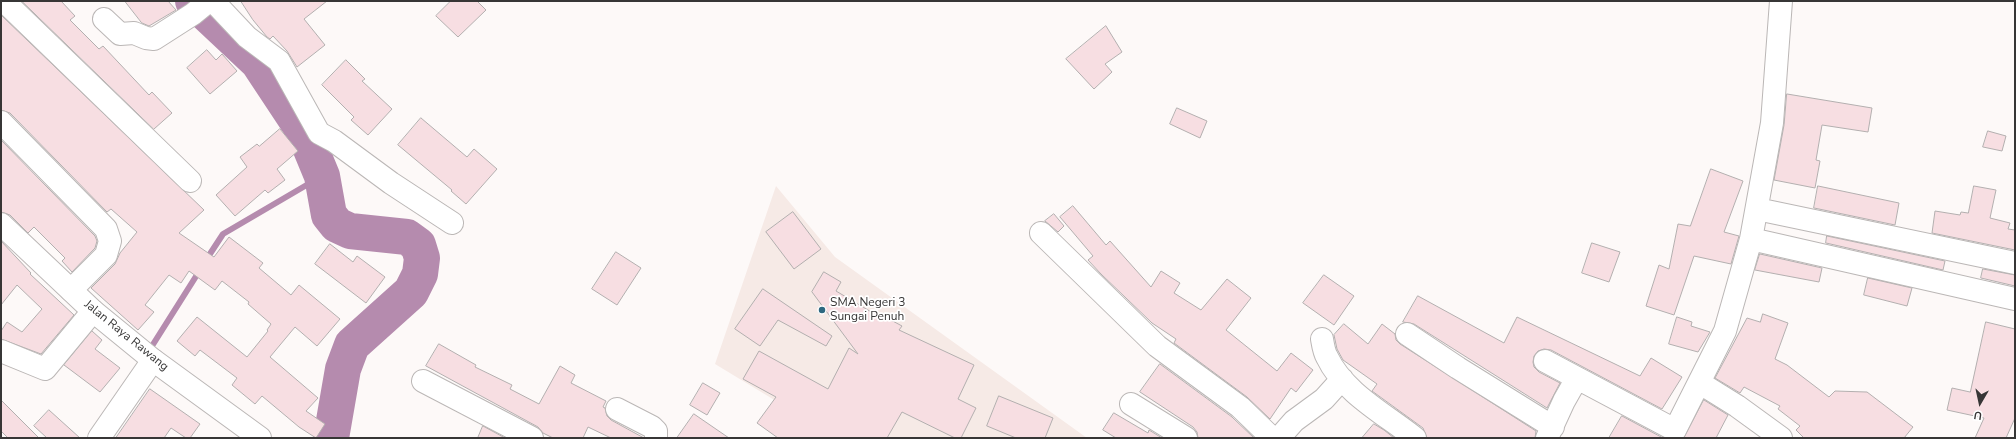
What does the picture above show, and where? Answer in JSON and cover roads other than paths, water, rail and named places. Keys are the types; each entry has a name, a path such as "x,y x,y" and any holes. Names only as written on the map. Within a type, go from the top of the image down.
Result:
{"street":[{"path":"4,1 190,181"},
{"path":"1545,361 1675,430 1725,331 1751,239 1772,123 1780,1"},
{"path":"104,19 120,34 134,33 146,38 154,39 205,5 278,61 319,133 334,141 391,183 452,223"},
{"path":"1,122 106,229 110,241 106,255 71,290"},
{"path":"1757,209 2015,263"},
{"name":"Jalan Raya Rawang","path":"1,224 93,311 153,360 260,438"},
{"path":"1041,232 1157,346 1240,407 1272,438"},
{"path":"1751,239 2015,299"},
{"path":"1,351 45,369 93,311"},
{"path":"1407,334 1550,432 1564,401 1577,378"},
{"path":"1322,339 1326,357 1342,379 1356,394 1414,438"},
{"path":"99,438 153,360"},
{"path":"1279,438 1294,421 1324,399 1342,379"},
{"path":"423,381 532,438"},
{"path":"1700,383 1738,406 1781,438"},
{"path":"1131,404 1186,438"},
{"path":"617,409 652,427 656,431 656,438"}],"waterway":[{"path":"193,1 258,62 303,130 322,176 329,215 337,225 350,231 407,237 418,245 422,258 420,274 411,292 352,345 343,369 331,438"},
{"path":"206,260 223,234 322,176"},
{"path":"152,346 200,270"}],"place":[{"name":"SMA Negeri 3 Sungai Penuh","path":"822,310"}]}
